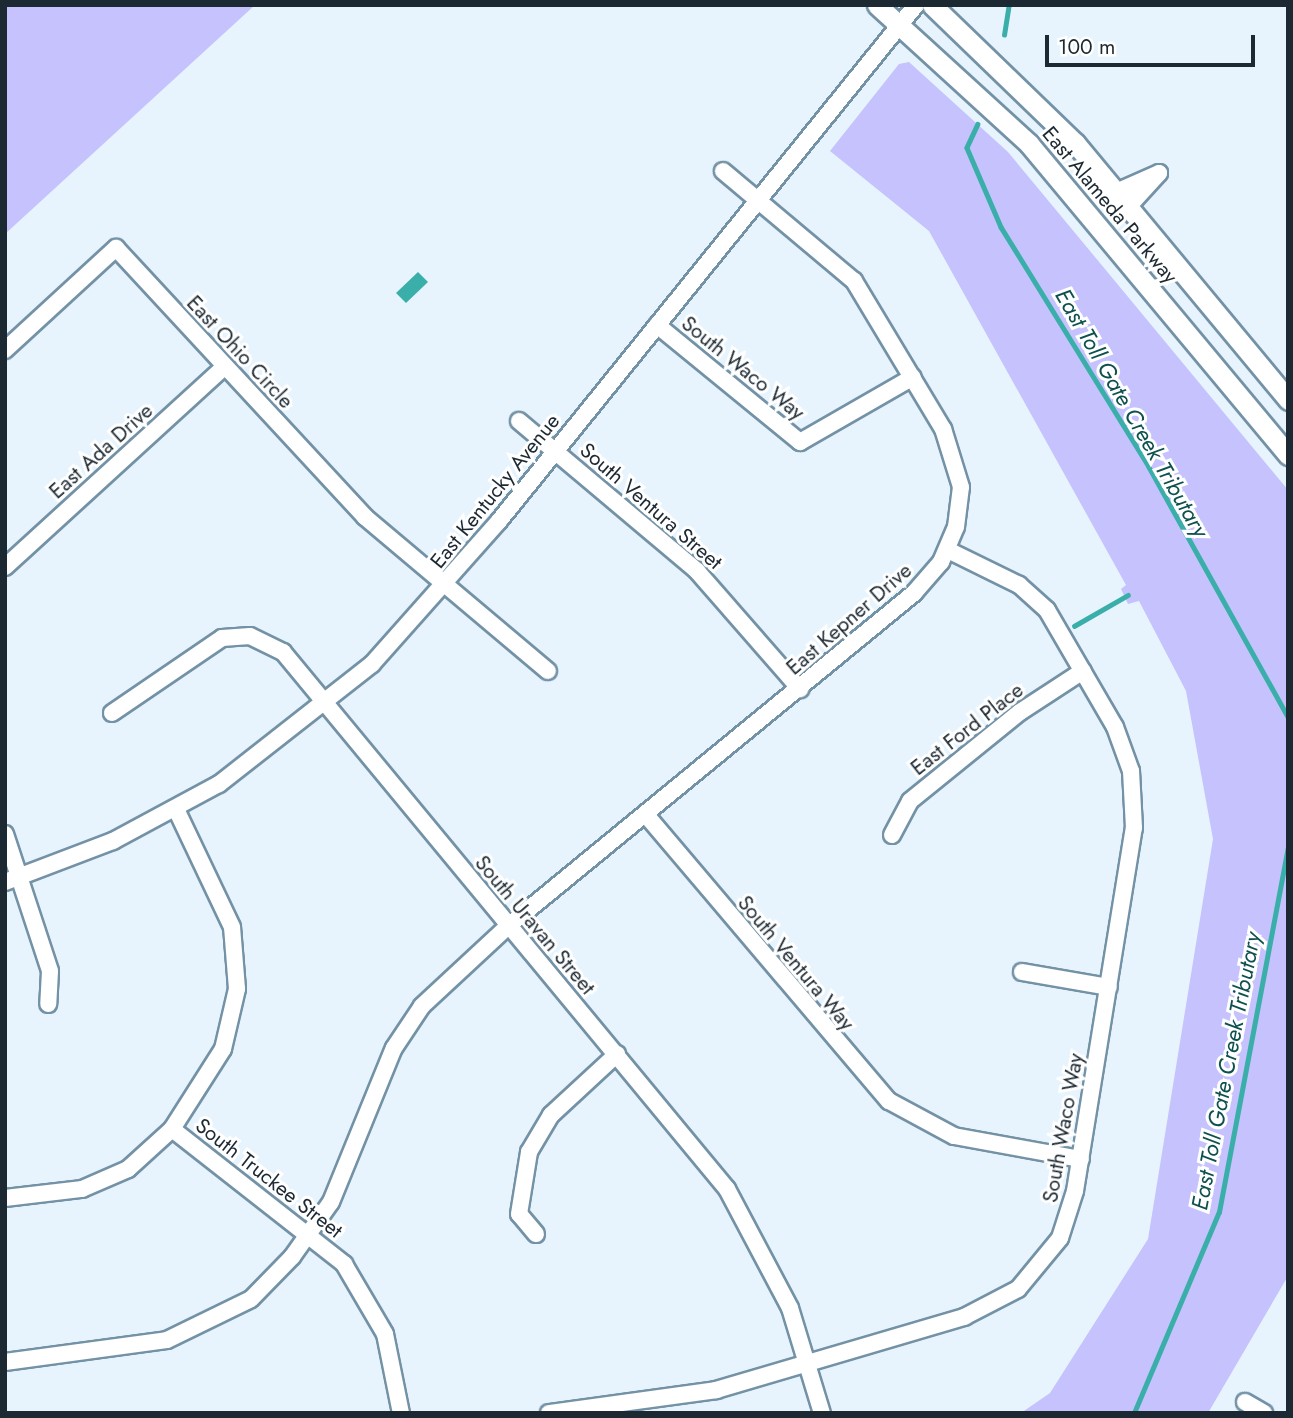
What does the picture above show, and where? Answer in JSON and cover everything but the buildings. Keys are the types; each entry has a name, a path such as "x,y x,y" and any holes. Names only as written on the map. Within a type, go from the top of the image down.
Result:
{"main road":[{"name":"East Alameda Parkway","path":"877,5 901,24 1036,151 1288,454"},
{"name":"East Alameda Parkway","path":"932,5 1042,107 1288,400"}],"street":[{"name":"East Kentucky Avenue","path":"13,880 176,810 327,704 446,585 916,5"},
{"name":"East Kepner Drive","path":"5,1362 190,1333 251,1299 310,1233 341,1185 410,1022 507,927 647,816 914,593 948,550 960,507 958,467 913,377 854,281 723,171"},
{"name":"East Ohio Circle","path":"5,350 116,248 365,517 548,671"},
{"name":"South Waco Way","path":"657,325 800,442 913,377"},
{"name":"East Ada Drive","path":"5,567 225,366"},
{"name":"South Ventura Street","path":"519,421 697,571 800,689"},
{"name":"South Waco Way","path":"549,1413 691,1395 964,1317 1018,1289 1060,1238 1081,1159 1109,987 1135,799 1123,744 1083,671 1036,598 948,550"},
{"name":"South Uravan Street","path":"112,713 209,643 235,636 276,646 327,704 507,927 617,1055 739,1208 777,1277 809,1363 822,1413"},
{"name":"East Ford Place","path":"892,835 910,801 1020,712 1083,671"},
{"path":"5,1198 106,1181 149,1154 172,1129 223,1049 238,968 226,906 176,810"},
{"name":"South Ventura Way","path":"647,816 860,1072 922,1131 1081,1159"},
{"path":"5,834 13,880 50,971 48,1004"},
{"path":"1022,972 1109,987"},
{"path":"536,1234 519,1214 529,1152 551,1115 617,1055"},
{"name":"South Truckee Street","path":"172,1129 310,1233 371,1302 392,1356 401,1413"},
{"path":"1245,1402 1264,1413"}],"shaded area":[{"path":"5,5 255,5 5,234"},
{"path":"909,62 1008,152 1288,490 1288,1276 1208,1413 1021,1413 1050,1393 1148,1239 1213,839 1186,691 1139,601 1128,604 1121,589 1126,585 929,231 830,151 899,64"},
{"path":"418,272 428,282 406,303 396,293"}],"waterway":[{"name":"East Toll Gate Creek Tributary","path":"1004,35 1009,5"},
{"name":"East Toll Gate Creek Tributary","path":"978,124 967,148 1001,227 1149,467 1288,717"},
{"path":"1074,626 1128,595"},
{"name":"East Toll Gate Creek Tributary","path":"1134,1413 1219,1212 1288,847"}]}
